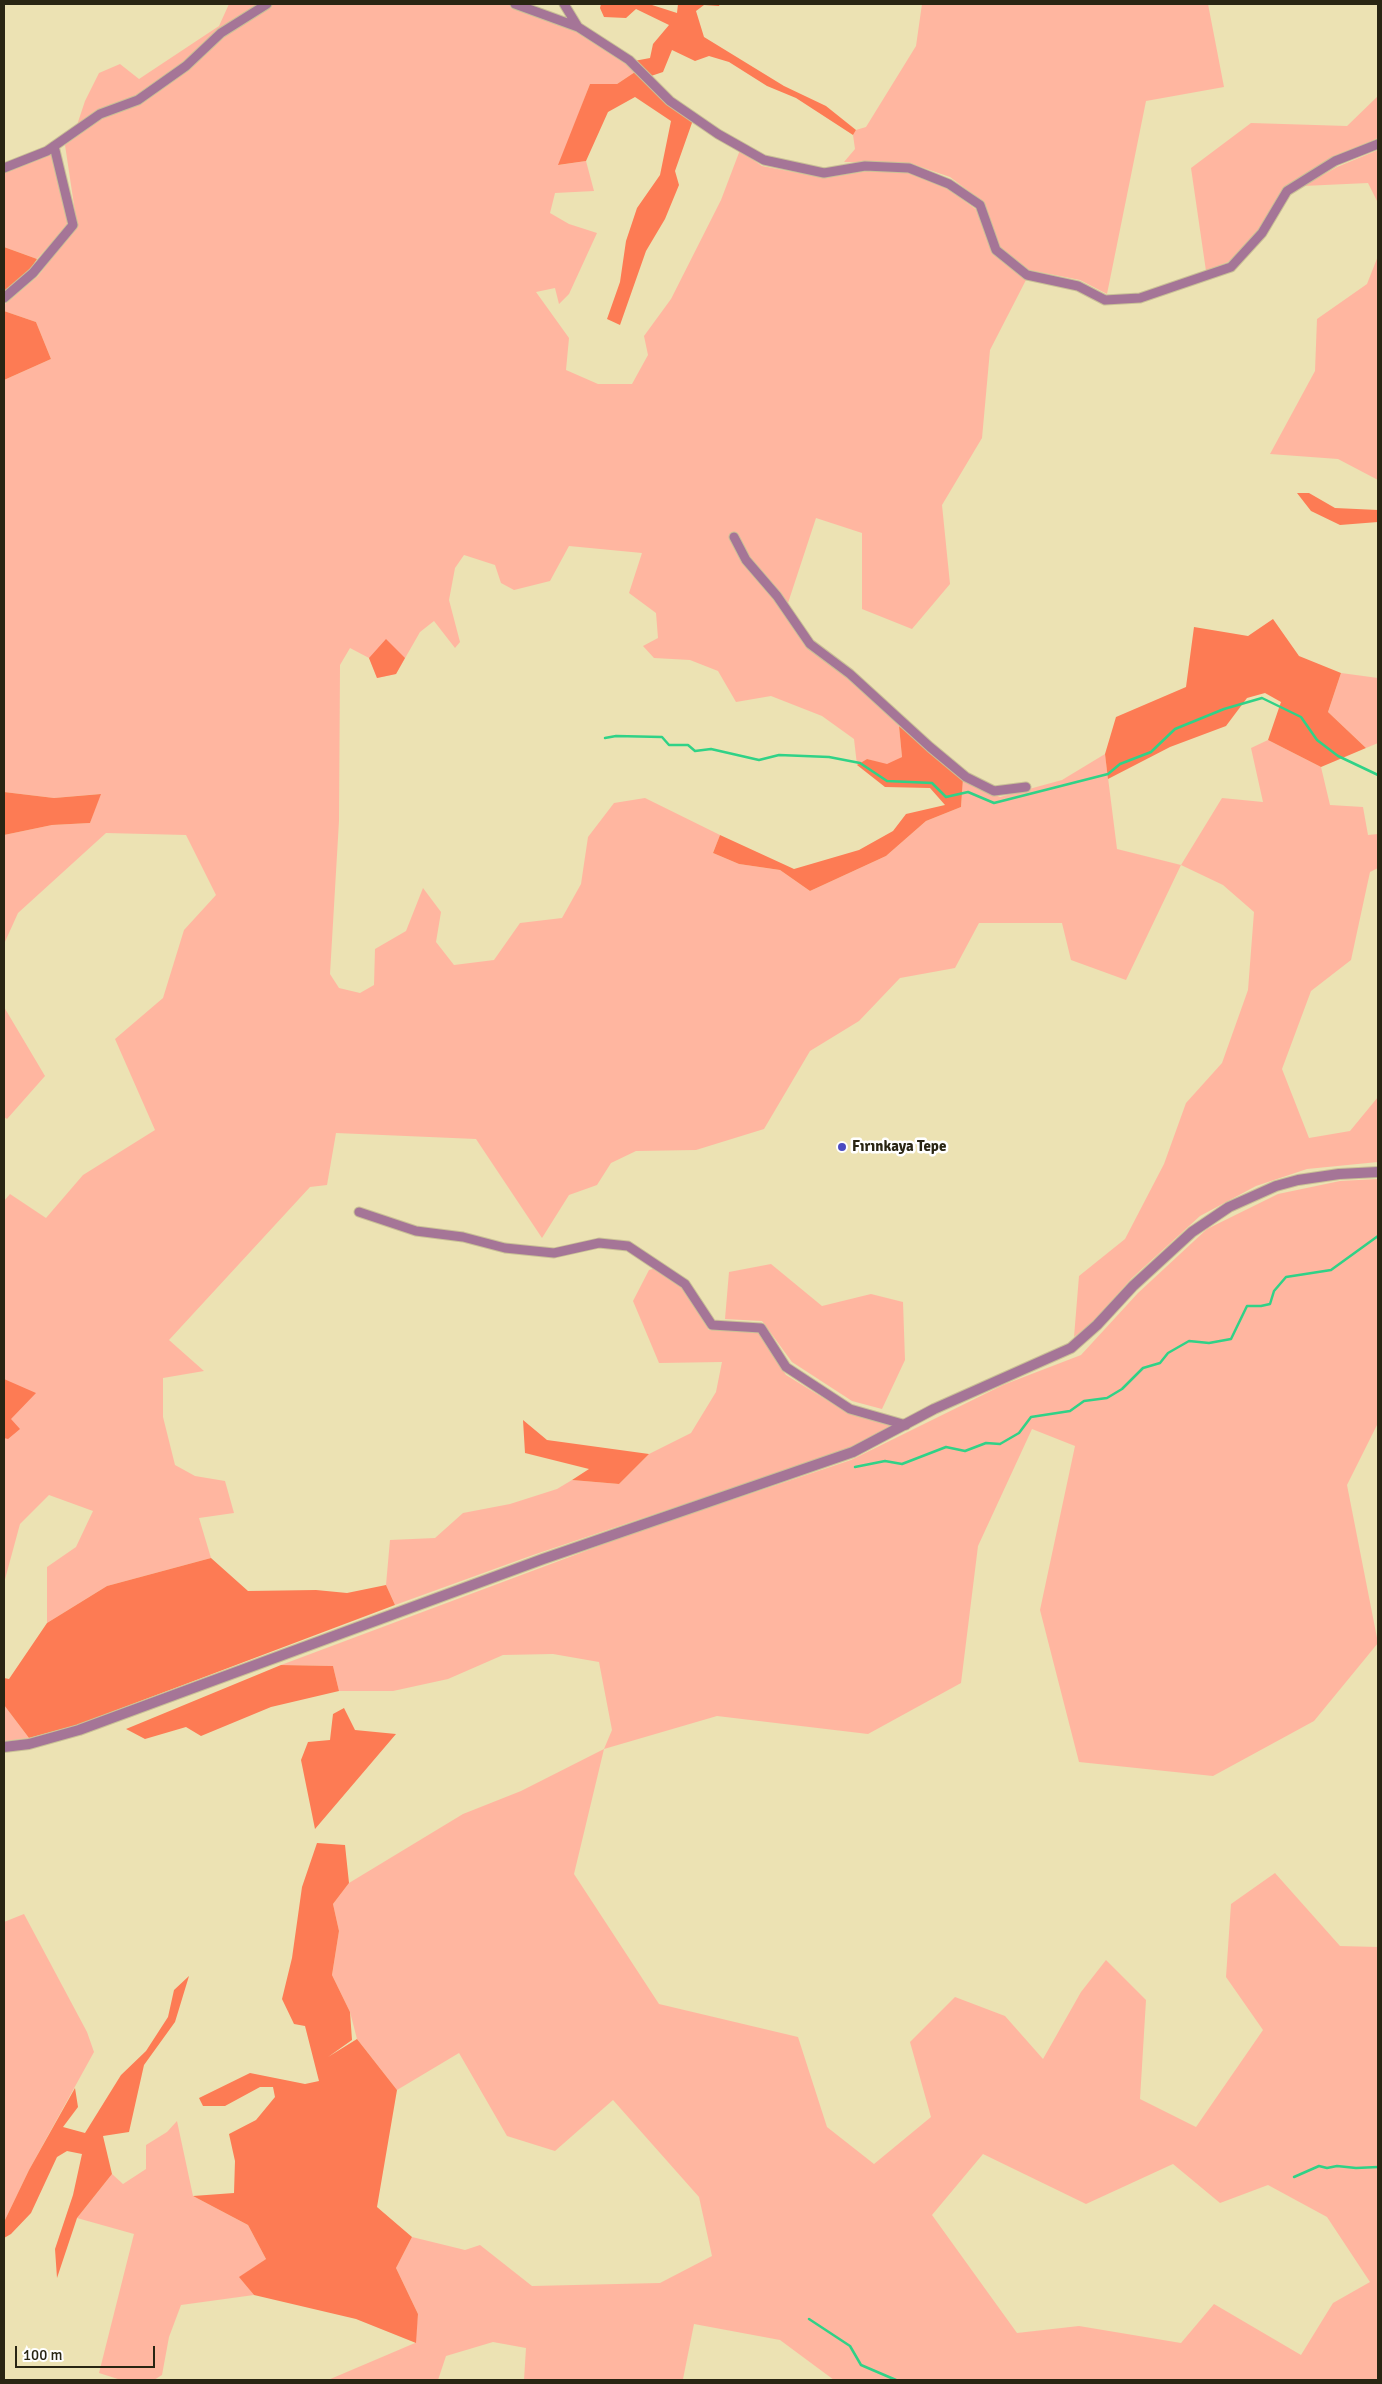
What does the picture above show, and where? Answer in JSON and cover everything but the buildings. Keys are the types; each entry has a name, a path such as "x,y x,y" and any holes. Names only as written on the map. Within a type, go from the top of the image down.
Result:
{"street":[{"path":"4,168 47,151 100,114 138,100 186,66 221,33 267,4"},
{"path":"516,4 578,27 629,60 670,101 718,134 764,160 824,173 865,166 909,168 949,184 980,205 996,250 1027,275 1078,286 1105,300 1140,298 1231,267 1262,234 1287,191 1335,161 1378,144"},
{"path":"564,4 578,27"},
{"path":"4,298 33,273 72,225 54,146"},
{"path":"734,537 746,560 776,596 810,644 850,674 930,747 966,777 994,791 1026,787"},
{"path":"4,1747 29,1744 79,1730 543,1559 854,1452 934,1409 1077,1344 1133,1286 1192,1232 1229,1207 1254,1195 1298,1180 1338,1174 1378,1172"},
{"path":"359,1212 416,1231 464,1237 505,1248 554,1253 599,1243 628,1246 685,1284 712,1325 761,1328 786,1367 850,1409 906,1425"}],"shaded area":[{"path":"229,4 261,4 185,64 137,98 77,125 85,101 99,73 120,64 139,79 219,26"},
{"path":"273,4 507,4 577,31 626,63 635,72 617,84 590,84 559,165 586,161 594,191 555,193 550,213 569,224 597,233 569,294 559,304 555,288 536,292 569,338 566,370 598,384 632,384 648,355 644,336 671,299 721,200 740,150 762,166 825,178 868,171 910,173 947,188 977,210 993,252 1026,280 990,350 982,438 942,505 950,584 912,629 862,609 862,533 816,518 788,603 749,558 736,533 729,536 743,564 781,608 899,726 902,757 887,765 867,759 857,765 854,739 822,716 771,696 736,702 718,671 690,660 654,658 643,646 658,638 656,613 629,593 642,553 569,546 550,581 514,590 501,583 495,565 464,555 455,568 449,600 460,642 455,648 434,621 420,632 396,674 377,678 369,658 350,648 340,665 339,821 330,974 339,988 360,993 374,985 375,949 406,931 423,888 441,912 436,942 454,965 494,960 520,923 562,918 581,884 588,837 614,803 645,798 720,835 713,853 739,864 780,870 810,891 886,856 926,821 961,807 963,779 1000,797 1062,780 1105,754 1117,849 1181,865 1126,980 1071,960 1062,923 979,923 955,968 900,978 859,1021 810,1051 764,1129 696,1150 636,1151 611,1163 597,1185 569,1195 542,1238 476,1139 336,1133 327,1185 310,1187 169,1340 204,1371 163,1378 163,1417 175,1465 195,1476 225,1481 234,1513 199,1518 211,1558 107,1586 47,1623 47,1567 76,1547 93,1511 49,1495 20,1524 4,1583 4,1201 10,1194 46,1218 83,1175 155,1130 115,1039 163,998 184,930 216,895 186,835 106,833 18,913 4,944 4,835 52,825 90,823 100,794 54,798 4,792 4,380 51,359 36,322 4,311 4,305 38,276 77,225 65,145 102,117 139,103 222,37"},
{"path":"601,4 649,4 677,13 678,4 720,4 719,6 704,5 696,11 704,37 784,86 826,106 856,130 853,135 796,98 767,86 729,62 709,56 695,61 672,50 663,72 651,76 634,61 650,58 653,44 669,25 636,9 626,18 604,17 600,8"},
{"path":"922,4 1208,4 1224,87 1146,101 1107,294 1080,280 1029,270 1000,248 983,202 950,177 909,163 844,162 855,149 853,135 856,130 866,127 916,46"},
{"path":"635,72 670,106 693,120 675,171 679,185 665,219 646,251 620,325 607,319 620,282 626,241 637,208 660,175 671,121 635,97 608,112 586,161 558,165 590,84 617,84"},
{"path":"1378,96 1378,138 1334,158 1283,189 1254,238 1228,262 1206,271 1191,168 1251,123 1347,126"},
{"path":"1378,150 1378,203 1368,183 1303,186 1337,167"},
{"path":"52,154 68,225 37,259 4,247 4,173"},
{"path":"4,247 37,259 30,270 4,293"},
{"path":"1378,256 1378,480 1338,459 1270,454 1315,371 1317,319 1367,284"},
{"path":"4,311 36,322 51,359 4,380"},
{"path":"1297,493 1309,493 1335,508 1378,510 1378,522 1340,525 1311,511"},
{"path":"1273,619 1299,656 1341,673 1328,712 1366,748 1321,767 1268,740 1281,702 1265,693 1247,698 1226,726 1170,747 1108,779 1105,754 1116,717 1186,687 1194,627 1248,636"},
{"path":"386,639 405,658 396,674 377,678 369,658"},
{"path":"1341,673 1378,678 1378,743 1366,748 1328,712"},
{"path":"899,726 963,779 961,807 926,821 886,856 810,891 780,870 739,864 713,853 720,835 794,869 859,850 893,831 906,814 945,805 930,788 885,787 857,765 867,759 887,764 902,757"},
{"path":"1268,740 1321,767 1330,805 1363,807 1368,835 1378,834 1378,868 1370,872 1351,960 1311,991 1282,1069 1309,1138 1350,1131 1378,1097 1378,1162 1307,1169 1256,1186 1200,1216 1132,1278 1093,1322 1074,1337 1079,1276 1125,1239 1164,1164 1186,1103 1222,1063 1248,990 1254,912 1223,885 1181,865 1222,798 1263,802 1251,748"},
{"path":"4,792 54,798 101,794 90,823 52,825 4,835"},
{"path":"4,1007 45,1076 7,1119 4,1117"},
{"path":"1378,1179 1378,1423 1347,1485 1378,1643 1314,1721 1213,1776 1079,1762 1040,1610 1075,1446 1032,1429 978,1546 961,1683 868,1734 717,1716 604,1749 612,1730 599,1662 553,1654 503,1655 448,1679 393,1691 339,1691 333,1666 281,1665 639,1531 851,1460 1003,1385 1081,1355 1138,1293 1207,1229 1278,1194 1340,1181"},
{"path":"771,1264 822,1306 871,1294 903,1302 905,1360 882,1409 852,1401 792,1362 762,1321 725,1319 729,1272"},
{"path":"656,1268 682,1287 709,1330 757,1331 786,1375 848,1413 896,1425 860,1445 533,1555 395,1605 386,1585 390,1540 435,1538 463,1513 510,1504 557,1489 572,1480 619,1484 649,1454 691,1433 716,1392 722,1362 659,1363 633,1301 649,1270"},
{"path":"4,1379 36,1393 11,1419 20,1429 8,1439 4,1438"},
{"path":"523,1420 547,1440 649,1454 619,1484 572,1480 589,1469 525,1453"},
{"path":"211,1558 248,1591 316,1590 347,1593 386,1585 395,1605 77,1725 29,1738 4,1705 4,1678 9,1679 47,1623 107,1586"},
{"path":"281,1665 333,1666 339,1691 271,1707 201,1736 186,1727 145,1739 126,1729"},
{"path":"4,1705 29,1738 4,1741"},
{"path":"344,1708 355,1730 396,1734 315,1829 301,1760 308,1742 330,1740 333,1714"},
{"path":"604,1749 574,1874 659,2004 798,2037 827,2127 874,2164 931,2117 910,2042 955,1997 1005,2016 1043,2059 1081,1992 1106,1960 1146,2000 1140,2099 1196,2127 1263,2030 1226,1977 1231,1904 1275,1873 1340,1946 1378,1947 1378,2380 834,2380 780,2340 694,2324 683,2379 685,2380 524,2380 526,2348 493,2342 446,2356 438,2380 328,2380 415,2343 418,2314 396,2268 412,2237 465,2250 480,2245 532,2286 660,2283 712,2256 699,2197 613,2100 555,2151 507,2136 459,2053 397,2090 357,2039 350,2012 332,1975 339,1931 333,1904 349,1883 463,1814 521,1791","holes":["983,2154 1086,2204 1173,2164 1220,2203 1268,2185 1327,2217 1370,2282 1333,2303 1301,2355 1214,2304 1181,2343 1079,2326 1017,2333 932,2215"]},
{"path":"317,1843 345,1845 349,1883 333,1904 339,1931 332,1975 350,2012 352,2040 328,2057 357,2039 397,2090 377,2207 412,2237 396,2268 418,2314 416,2343 356,2319 254,2295 239,2277 266,2259 248,2225 193,2196 234,2193 235,2161 229,2134 256,2120 275,2097 273,2087 260,2087 225,2106 203,2106 199,2098 250,2073 305,2084 319,2081 305,2026 294,2024 282,1999 292,1958 302,1887"},
{"path":"24,1914 87,2032 94,2052 29,2170 4,2222 4,1922"},
{"path":"189,1976 175,2022 144,2065 129,2132 103,2136 112,2174 77,2218 57,2278 55,2249 73,2195 82,2154 67,2151 57,2157 31,2213 11,2234 4,2238 4,2222 29,2170 75,2088 78,2107 63,2127 85,2133 121,2075 146,2051 168,2017 174,1990"},
{"path":"177,2121 193,2196 248,2225 266,2259 240,2277 254,2295 181,2305 169,2337 162,2375 154,2380 121,2380 99,2373 134,2234 77,2218 112,2174 123,2184 146,2169 146,2145 167,2132"}],"waterway":[{"path":"605,738 616,736 662,737 669,745 688,745 695,751 711,749 759,760 779,755 829,757 860,763 887,781 932,783 946,797 968,792 994,803 1108,774 1120,764 1151,752 1175,729 1224,709 1262,698 1301,717 1317,740 1338,756 1378,775"},
{"path":"855,1467 885,1461 902,1464 946,1447 965,1451 986,1443 1000,1444 1019,1433 1031,1417 1070,1411 1084,1401 1107,1398 1122,1389 1143,1368 1160,1363 1168,1353 1189,1341 1209,1343 1231,1339 1247,1306 1270,1304 1274,1291 1286,1277 1331,1270 1378,1236"},
{"path":"1294,2177 1319,2166 1327,2168 1337,2166 1356,2168 1378,2167"},
{"path":"809,2319 850,2346 861,2365 896,2380"}],"place":[{"name":"Fırınkaya Tepe","path":"842,1147"}]}
